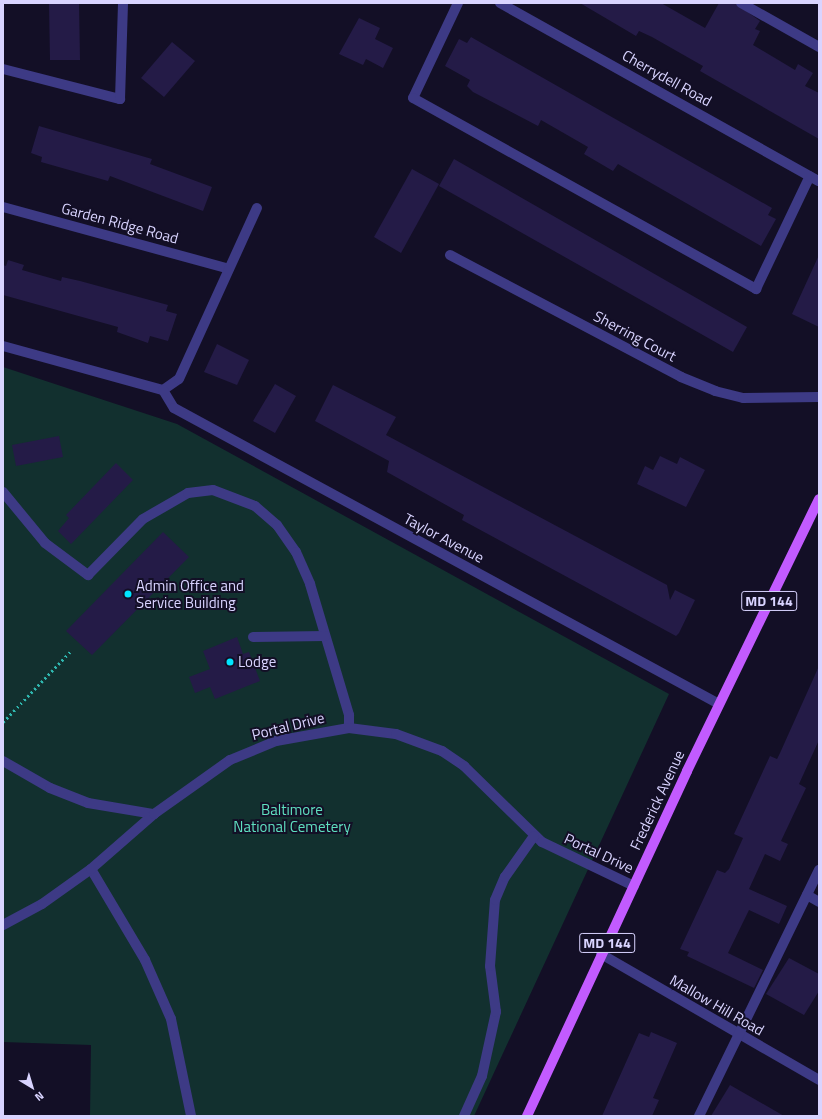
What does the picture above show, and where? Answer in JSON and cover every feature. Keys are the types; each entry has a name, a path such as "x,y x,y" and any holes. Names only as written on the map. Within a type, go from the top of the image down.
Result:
{"main road":[{"name":"Frederick Avenue","path":"527,1116 601,954 719,704 819,499"}],"street":[{"path":"3,69 120,99 123,3"},
{"path":"458,3 413,98 756,289 815,178"},
{"name":"Cherrydell Road","path":"500,3 815,178"},
{"path":"741,3 819,47"},
{"name":"Garden Ridge Road","path":"3,207 229,269"},
{"path":"3,346 163,390 179,379 256,208"},
{"name":"Sherring Court","path":"450,255 680,377 715,391 743,398 819,397"},
{"name":"Taylor Avenue","path":"163,390 174,408 719,704"},
{"path":"3,492 45,543 88,575 144,519 168,503 188,493 213,490 235,496 255,506 277,525 296,552 310,584 349,715 349,728"},
{"path":"253,637 325,636"},
{"name":"Portal Drive","path":"3,925 42,904 91,869 154,814 212,772 248,751 302,734 349,728 396,734 442,751 464,766 534,836 562,853 634,886"},
{"path":"3,761 50,788 88,803 154,814"},
{"path":"464,1116 482,1076 496,1012 490,958 495,900 505,877 534,836"},
{"path":"91,869 146,960 171,1019 191,1116"},
{"path":"699,1116 819,870"},
{"path":"807,895 819,902"},
{"name":"Mallow Hill Road","path":"601,954 819,1080"}],"path":[{"path":"3,722 70,652"}],"green space":[{"name":"Baltimore National Cemetery","path":"3,367 177,424 669,694 474,1116 90,1116 91,1045 3,1042"}],"building":[{"path":"49,3 79,3 80,60 50,60"},
{"path":"580,3 661,3 705,28 719,3 735,3 760,21 755,29 760,31 753,45 795,70 798,64 813,73 805,86 819,93 819,139 700,71 703,66 639,31 636,36"},
{"path":"359,18 380,28 375,39 393,48 383,68 366,59 363,65 339,54"},
{"path":"471,37 772,208 768,215 776,219 761,246 618,164 613,171 584,154 588,147 541,120 538,126 473,92 467,86 470,80 445,66 459,39 467,43"},
{"path":"172,42 195,61 164,97 141,78"},
{"path":"39,126 152,159 150,164 212,187 203,211 110,176 108,181 41,162 42,157 31,153"},
{"path":"454,159 747,327 733,352 439,186"},
{"path":"412,169 439,184 401,253 374,237"},
{"path":"819,255 819,327 792,314"},
{"path":"8,260 24,265 22,270 61,281 62,277 80,281 168,305 166,311 177,314 168,341 150,336 148,343 117,332 118,327 3,295 3,265 6,266"},
{"path":"217,344 249,360 237,385 204,372"},
{"path":"275,384 296,396 275,433 253,421"},
{"path":"333,385 396,417 386,435 667,585 670,600 675,590 695,600 679,633 676,636 462,520 464,515 387,472 389,461 315,421"},
{"path":"59,436 63,457 16,466 12,445"},
{"path":"660,456 677,464 680,457 705,470 686,507 637,484 645,466 653,470"},
{"path":"116,463 133,480 71,544 58,531 69,518 66,515"},
{"name":"Admin Office and Service Building","path":"163,532 189,557 92,655 66,631"},
{"name":"Lodge","path":"237,637 243,654 249,652 260,681 215,699 210,687 195,693 189,677 210,669 203,651"},
{"path":"819,666 819,740 799,784 806,788 781,841 788,844 780,861 765,854 749,889 787,906 779,924 749,910 728,953 763,970 754,988 687,956 689,952 680,949 717,870 725,873 729,869 743,838 734,834 770,756 777,759"},
{"path":"789,958 819,974 819,991 804,1015 766,994"},
{"path":"651,1032 677,1043 653,1098 659,1100 652,1116 602,1116 639,1033 649,1037"},
{"path":"730,1085 784,1116 711,1116"}],"place":[{"name":"Admin Office and Service Building","path":"128,594"},
{"name":"Lodge","path":"230,662"}]}
